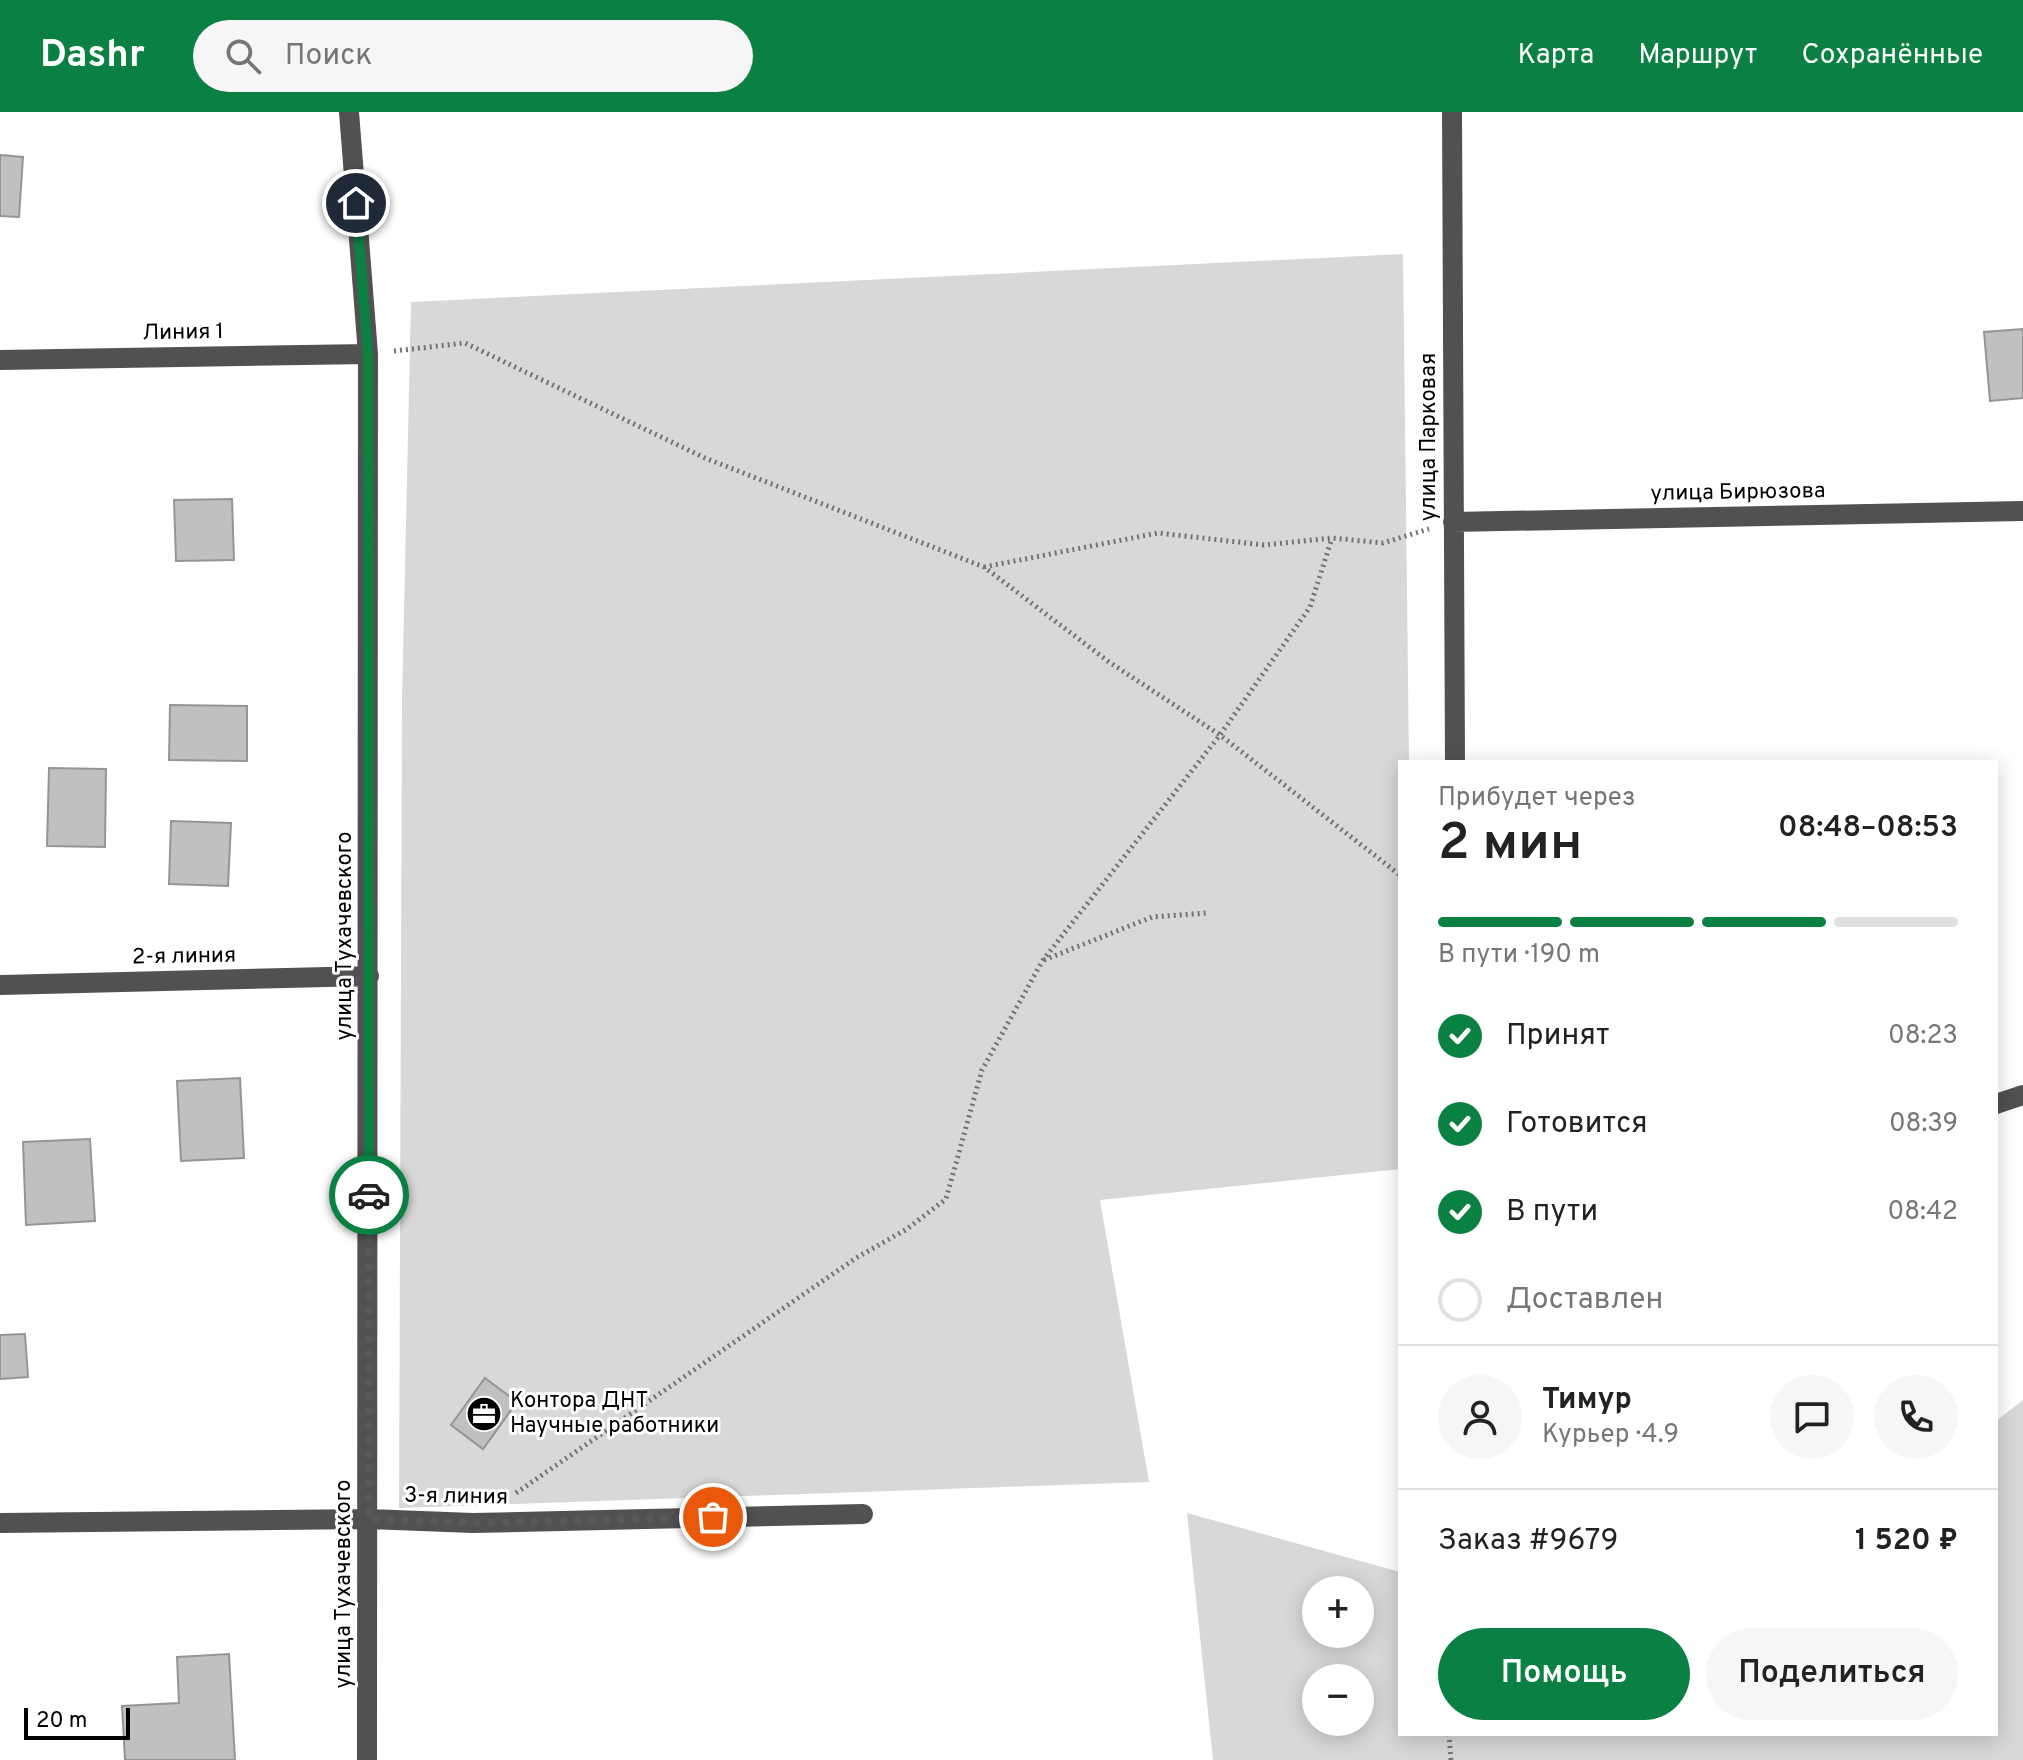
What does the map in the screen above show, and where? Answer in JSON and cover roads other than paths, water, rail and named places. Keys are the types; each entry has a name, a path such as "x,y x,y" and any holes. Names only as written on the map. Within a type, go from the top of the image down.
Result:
{"street":[{"name":"улица Тухачевского","path":"349,112 368,354 367,1760"},
{"name":"улица Парковая","path":"1452,112 1455,760"},
{"name":"Линия 1","path":"0,360 368,354"},
{"name":"улица Бирюзова","path":"1453,522 2023,511"},
{"name":"2-я линия","path":"0,985 369,976"},
{"path":"1998,1103 2023,1095"},
{"name":"3-я линия","path":"0,1523 369,1519 473,1523 863,1514"}],"place":[{"name":"Контора ДНТ Научные работники","path":"484,1414"}]}
